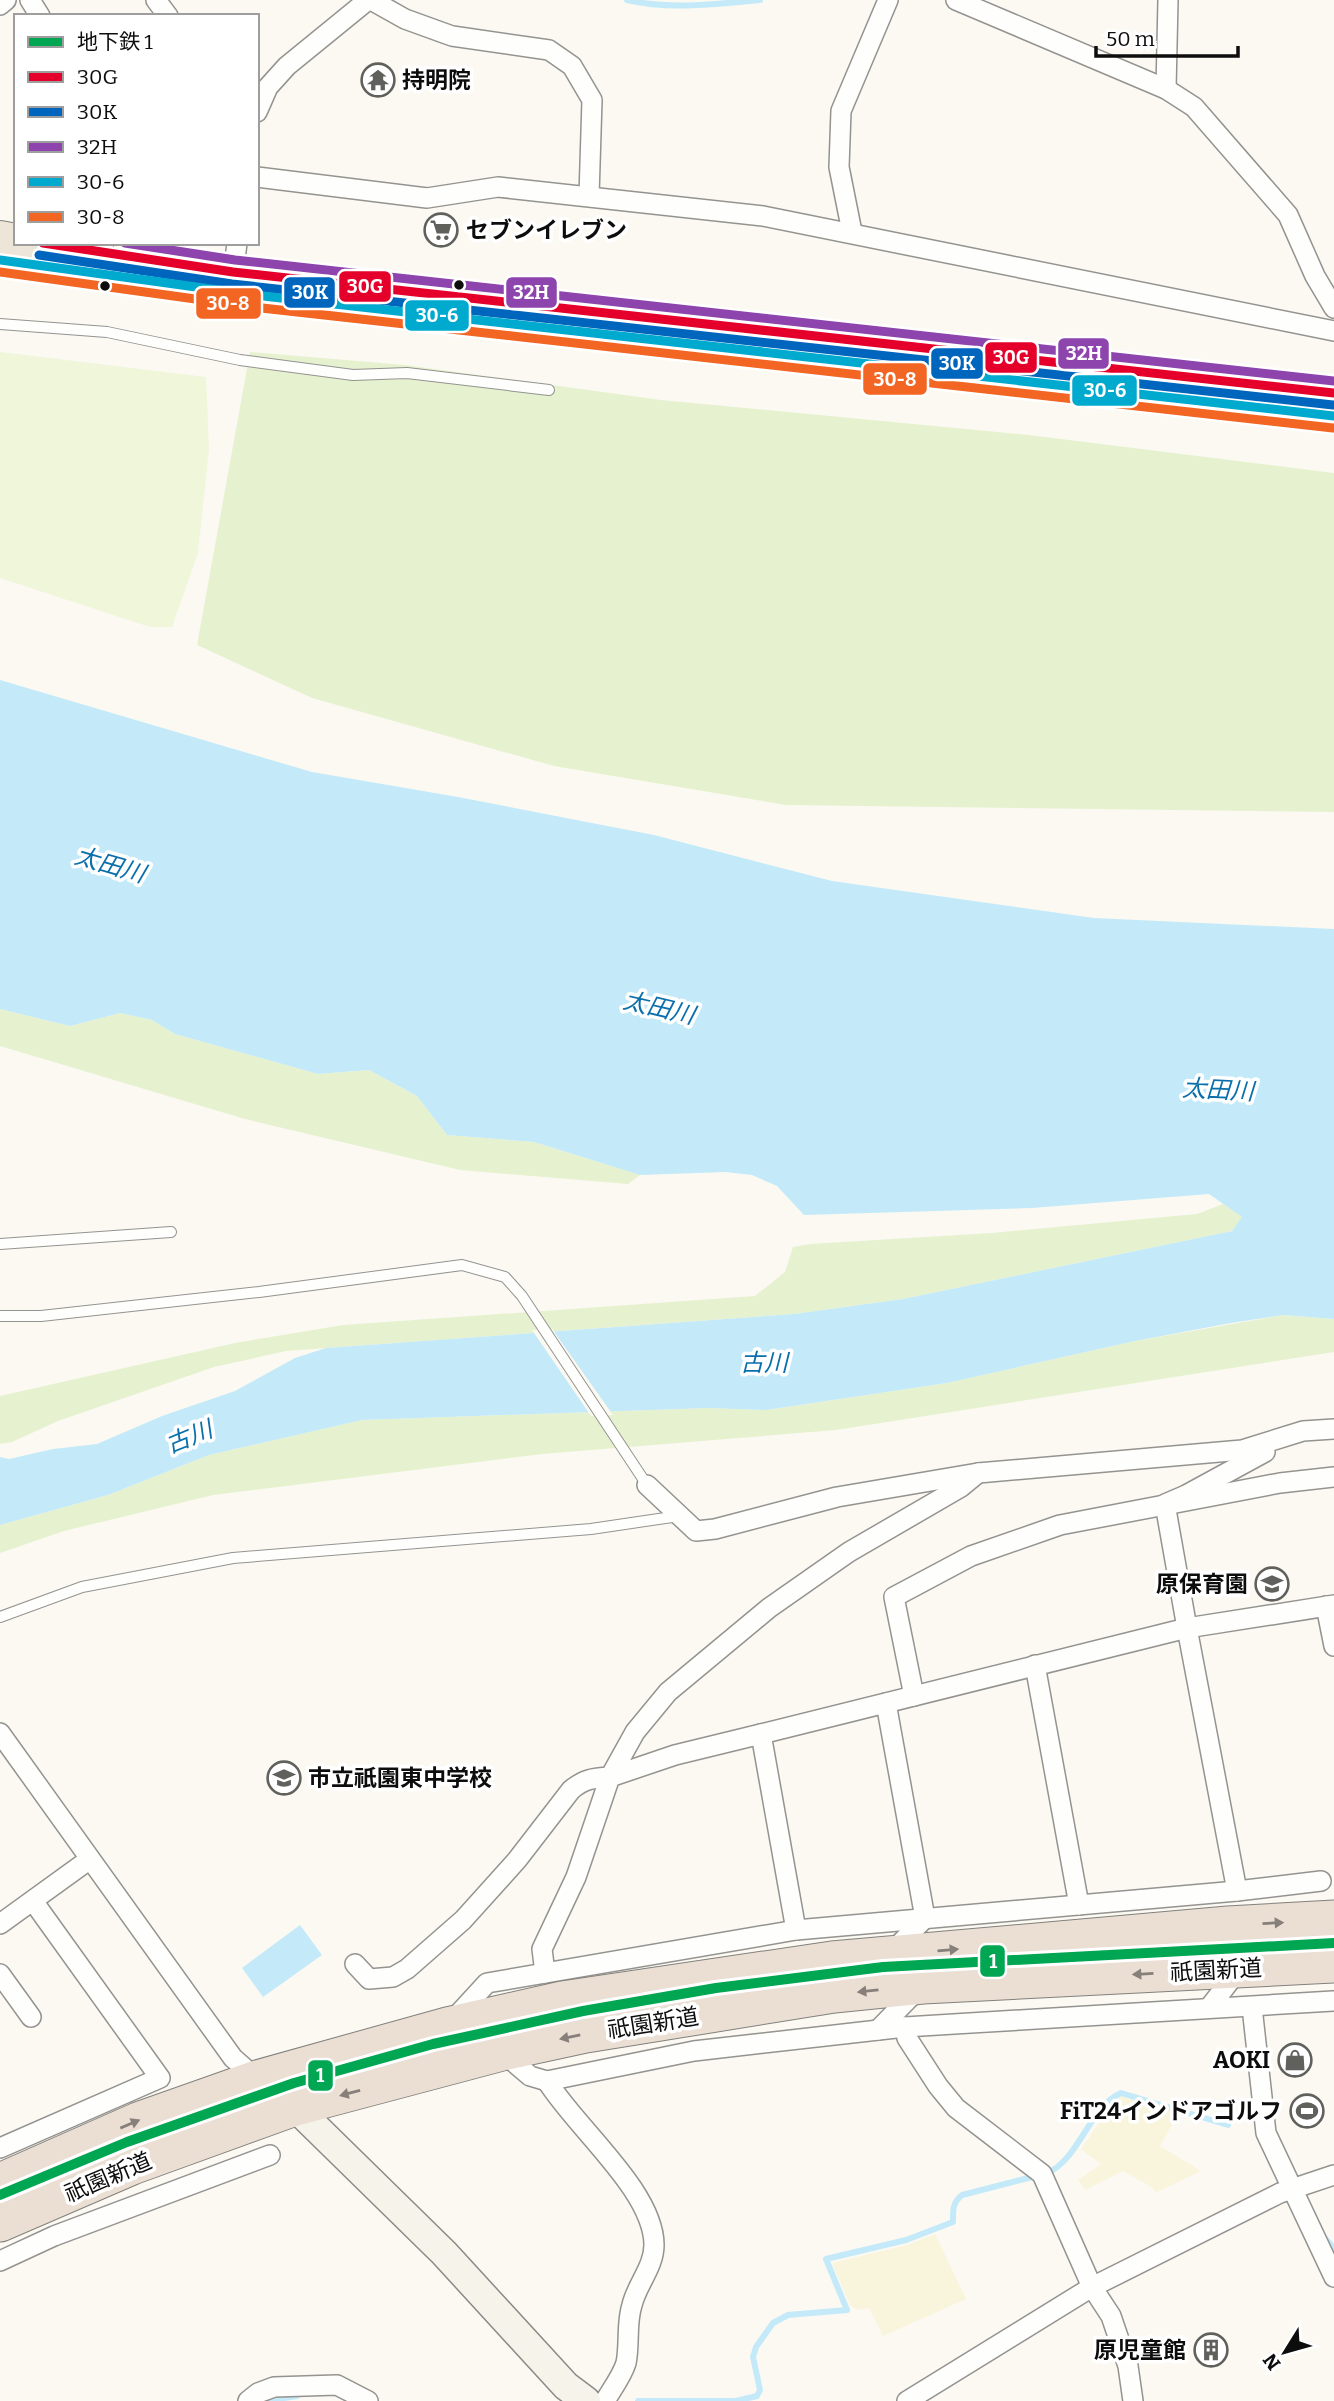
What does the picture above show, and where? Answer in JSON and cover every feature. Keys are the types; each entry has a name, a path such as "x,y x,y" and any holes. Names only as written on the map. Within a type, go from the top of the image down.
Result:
{"highway":[{"name":"祇園新道","path":"0,2182 138,2121 257,2079 447,2026 562,2000 832,1960 887,1956 1232,1908 1334,1920"},
{"name":"祇園新道","path":"0,2223 132,2166 295,2107 502,2052 612,2029 835,1994 923,1985 1334,1964"}],"main road":[{"path":"56,245 1187,401 1334,416"},
{"path":"0,260 234,269 1334,393"}],"street":[{"path":"0,5 6,0"},
{"path":"259,104 268,87 287,66 369,0 405,19 452,36 549,50 572,66 592,100 589,196"},
{"path":"852,232 839,167 841,111 888,0"},
{"path":"956,0 1166,89 1194,107 1288,215 1315,276 1334,308"},
{"path":"1166,89 1168,0"},
{"path":"259,177 427,198 498,187 763,216 1334,331"},
{"path":"647,1485 696,1531 715,1529 837,1497 978,1473 1242,1450 1303,1431 1334,1429"},
{"path":"1165,1504 1303,1431"},
{"path":"545,1973 542,1949 576,1877 610,1777 635,1732 668,1692 769,1608 849,1552 961,1488 978,1473"},
{"path":"914,1696 894,1597 971,1556 1060,1525 1280,1483 1334,1477"},
{"path":"1165,1504 1232,1908"},
{"path":"355,1964 369,1979 393,1977 407,1969 463,1920 517,1860 572,1790 582,1781 591,1778 610,1777 675,1755 1186,1628 1330,1605 1334,1646"},
{"path":"1035,1665 1079,1905"},
{"path":"886,1703 925,1918"},
{"path":"0,1733 233,2058 295,2107 444,2253 566,2386 586,2401"},
{"path":"761,1734 796,1930"},
{"path":"0,1924 90,1859"},
{"path":"447,2026 487,1983 796,1930 1198,1895 1232,1908 1321,1881"},
{"path":"1198,1895 1232,1908"},
{"path":"0,2148 165,2076 33,1901"},
{"path":"887,1956 925,1918"},
{"path":"1209,2008 1239,1969"},
{"path":"0,1974 31,2017"},
{"path":"878,2030 923,1985"},
{"path":"502,2052 530,2076 547,2081 694,2051 905,2027 1333,2001"},
{"path":"1252,2007 1266,2133 1334,2277"},
{"path":"905,2027 907,2038 938,2086 956,2108 1042,2174 1092,2287 1111,2316 1128,2366 1133,2401"},
{"path":"547,2081 560,2102 635,2190 650,2218 654,2246 648,2269 636,2290 631,2308 625,2366 605,2401"},
{"path":"45,2128 93,2141"},
{"path":"0,2261 110,2214 270,2155"},
{"path":"110,2214 132,2166"},
{"path":"907,2401 1092,2287 1291,2189 1334,2175"},
{"path":"248,2401 258,2393 274,2387 337,2385 369,2401"}],"lane":[{"path":"0,324 107,332 240,360 354,376 407,373 549,390"},
{"path":"0,1244 171,1232"},
{"path":"0,1316 41,1316 259,1292 461,1265 505,1277 522,1296 647,1485"},
{"path":"0,1617 82,1587 233,1558 591,1529 680,1516"}],"shaded area":[{"path":"1135,2093 1178,2114 1160,2146 1201,2171 1155,2193 1153,2188 1123,2171 1085,2190 1078,2180 1101,2164 1081,2149 1115,2100 1123,2094"},
{"path":"935,2234 966,2299 883,2336 869,2308 858,2310 850,2305 832,2263 907,2245"}],"green space":[{"path":"0,352 206,377 209,449 198,553 172,627 150,627 0,578"},
{"path":"250,352 405,365 661,400 1029,435 1334,473 1334,812 786,805 554,766 312,698 197,645"},
{"path":"0,1009 70,1026 120,1013 152,1020 175,1034 318,1074 369,1070 417,1096 447,1135 534,1142 640,1175 628,1184 460,1170 245,1119 0,1046"},
{"path":"1223,1204 1243,1217 1232,1231 903,1299 794,1314 286,1351 214,1367 58,1421 12,1442 0,1444 0,1396 235,1343 343,1325 755,1296 785,1272 793,1247 992,1233 1197,1214"},
{"path":"1283,1315 1334,1319 1334,1352 836,1430 542,1454 213,1495 64,1531 0,1553 0,1525 108,1495 209,1455 362,1420 708,1408 766,1410 947,1383 1135,1341"}],"water":[{"path":"0,680 312,772 654,835 832,881 1094,918 1334,929 1334,1319 1283,1315 1231,1323 1135,1341 947,1383 766,1410 708,1408 362,1420 209,1455 108,1495 0,1525 0,1457 9,1459 53,1449 97,1444 162,1416 235,1391 295,1358 326,1348 794,1314 903,1299 1232,1231 1242,1217 1209,1194 1032,1208 804,1215 777,1186 752,1175 725,1172 640,1175 534,1142 447,1135 417,1096 369,1070 318,1074 175,1034 152,1020 120,1013 70,1026 0,1009"},
{"path":"300,1925 322,1955 263,1997 242,1968"}],"pier":[{"path":"552,1329 613,1415 591,1416 532,1330"}],"waterway":[{"path":"627,0 660,5 760,0"},
{"path":"1046,2174 1068,2157 1101,2109 1121,2093 1228,2125"},
{"path":"638,2401 736,2401 757,2396 760,2390 753,2357 756,2347 773,2323 788,2315 847,2310 826,2259 906,2240 953,2222 955,2204 962,2195 1036,2176"},
{"path":"1323,2236 1334,2248"},
{"path":"265,2401 297,2396"}],"metro line":[{"name":"1","path":"0,2195 127,2142 294,2083 433,2044 583,2011 716,1988 883,1967 1334,1943"}],"transit line":[{"name":"30G","path":"56,245 233,272 1334,393"},
{"name":"32H","path":"138,245 235,260 1334,381"},
{"name":"30K","path":"39,255 232,284 1333,405"},
{"name":"30-6","path":"0,260 254,295 1334,416"},
{"name":"30-8","path":"0,272 253,307 1333,428"}],"place":[{"name":"持明院","path":"378,80"},
{"name":"セブンイレブン","path":"441,230"},
{"name":"原保育園","path":"1272,1584"},
{"name":"市立祇園東中学校","path":"284,1778"},
{"name":"AOKI","path":"1295,2060"},
{"name":"FiT24インドアゴルフ","path":"1307,2111"},
{"name":"原児童館","path":"1211,2350"}],"water label":[{"name":"太田川","path":"110,865"},
{"name":"太田川","path":"659,1008"},
{"name":"太田川","path":"1218,1090"},
{"name":"古川","path":"764,1363"},
{"name":"古川","path":"189,1437"}]}
